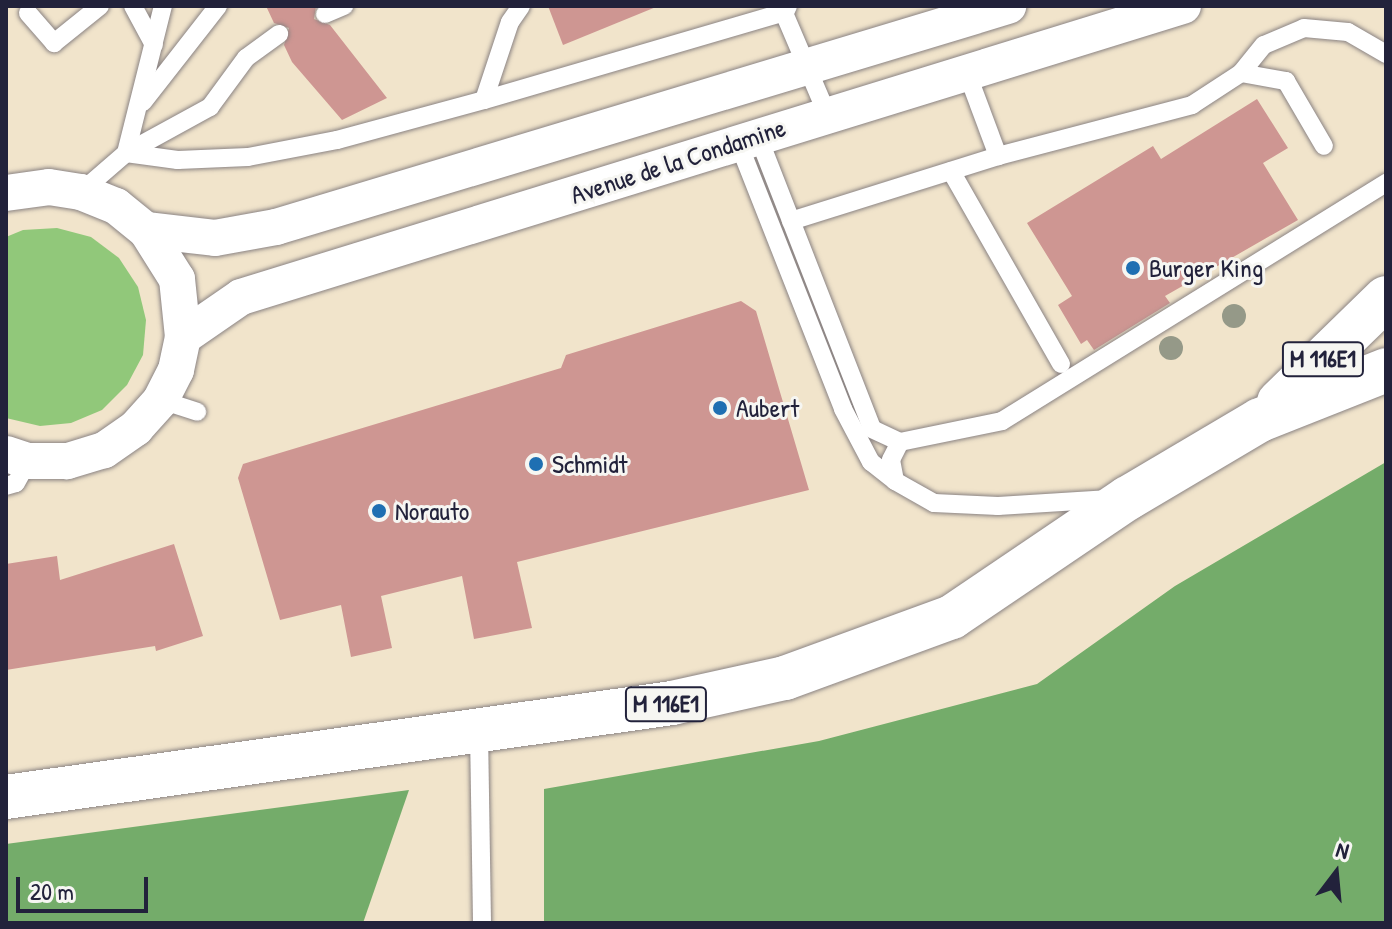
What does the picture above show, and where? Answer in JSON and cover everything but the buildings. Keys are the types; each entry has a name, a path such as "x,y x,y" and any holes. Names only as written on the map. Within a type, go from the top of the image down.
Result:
{"main road":[{"name":"M 116E1","path":"1260,420 1386,298"},
{"name":"M 116E1","path":"6,797 728,693 902,640 952,617 1128,498 1260,420 1386,370"}],"street":[{"name":"Avenue de la Condamine","path":"146,230 215,238 276,227 1008,6"},
{"name":"Avenue de la Condamine","path":"183,337 241,297 966,70 1183,6"},
{"path":"10,189 81,192 116,206 146,230 177,279 183,337 176,370 161,400 136,428 104,450 67,461 13,467"}],"lane":[{"path":"28,13 54,43 100,6"},
{"path":"133,6 154,45"},
{"path":"126,153 163,6"},
{"path":"140,105 218,6"},
{"path":"325,14 344,6"},
{"path":"484,100 510,22 521,6"},
{"path":"126,153 178,160 248,157 337,140 484,100 785,8 827,114"},
{"path":"791,221 998,156 1192,105 1241,73 1264,45 1304,28 1348,32 1386,54"},
{"path":"81,192 126,153 210,107 246,58 279,34"},
{"path":"966,70 998,156"},
{"path":"1241,73 1286,81 1324,146"},
{"path":"748,139 791,221 872,429 900,442 1002,421 1386,183"},
{"path":"748,139 843,409 871,462 895,481 934,503 998,506 1128,498"},
{"path":"951,171 1061,364"},
{"path":"161,400 197,412"},
{"path":"895,481 891,460 900,442"},
{"path":"479,731 482,923"}],"green space":[{"path":"57,228 91,237 119,258 138,287 146,320 143,355 127,385 102,410 71,423 40,426 6,418 6,237 23,230"},
{"path":"1386,462 1386,923 544,923 544,789 819,741 1037,684 1175,586"},
{"path":"409,790 363,923 6,923 6,844"}],"place":[{"name":"Burger King","path":"1133,268"},
{"name":"Aubert","path":"720,408"},
{"name":"Schmidt","path":"536,464"},
{"name":"Norauto","path":"379,511"}]}
